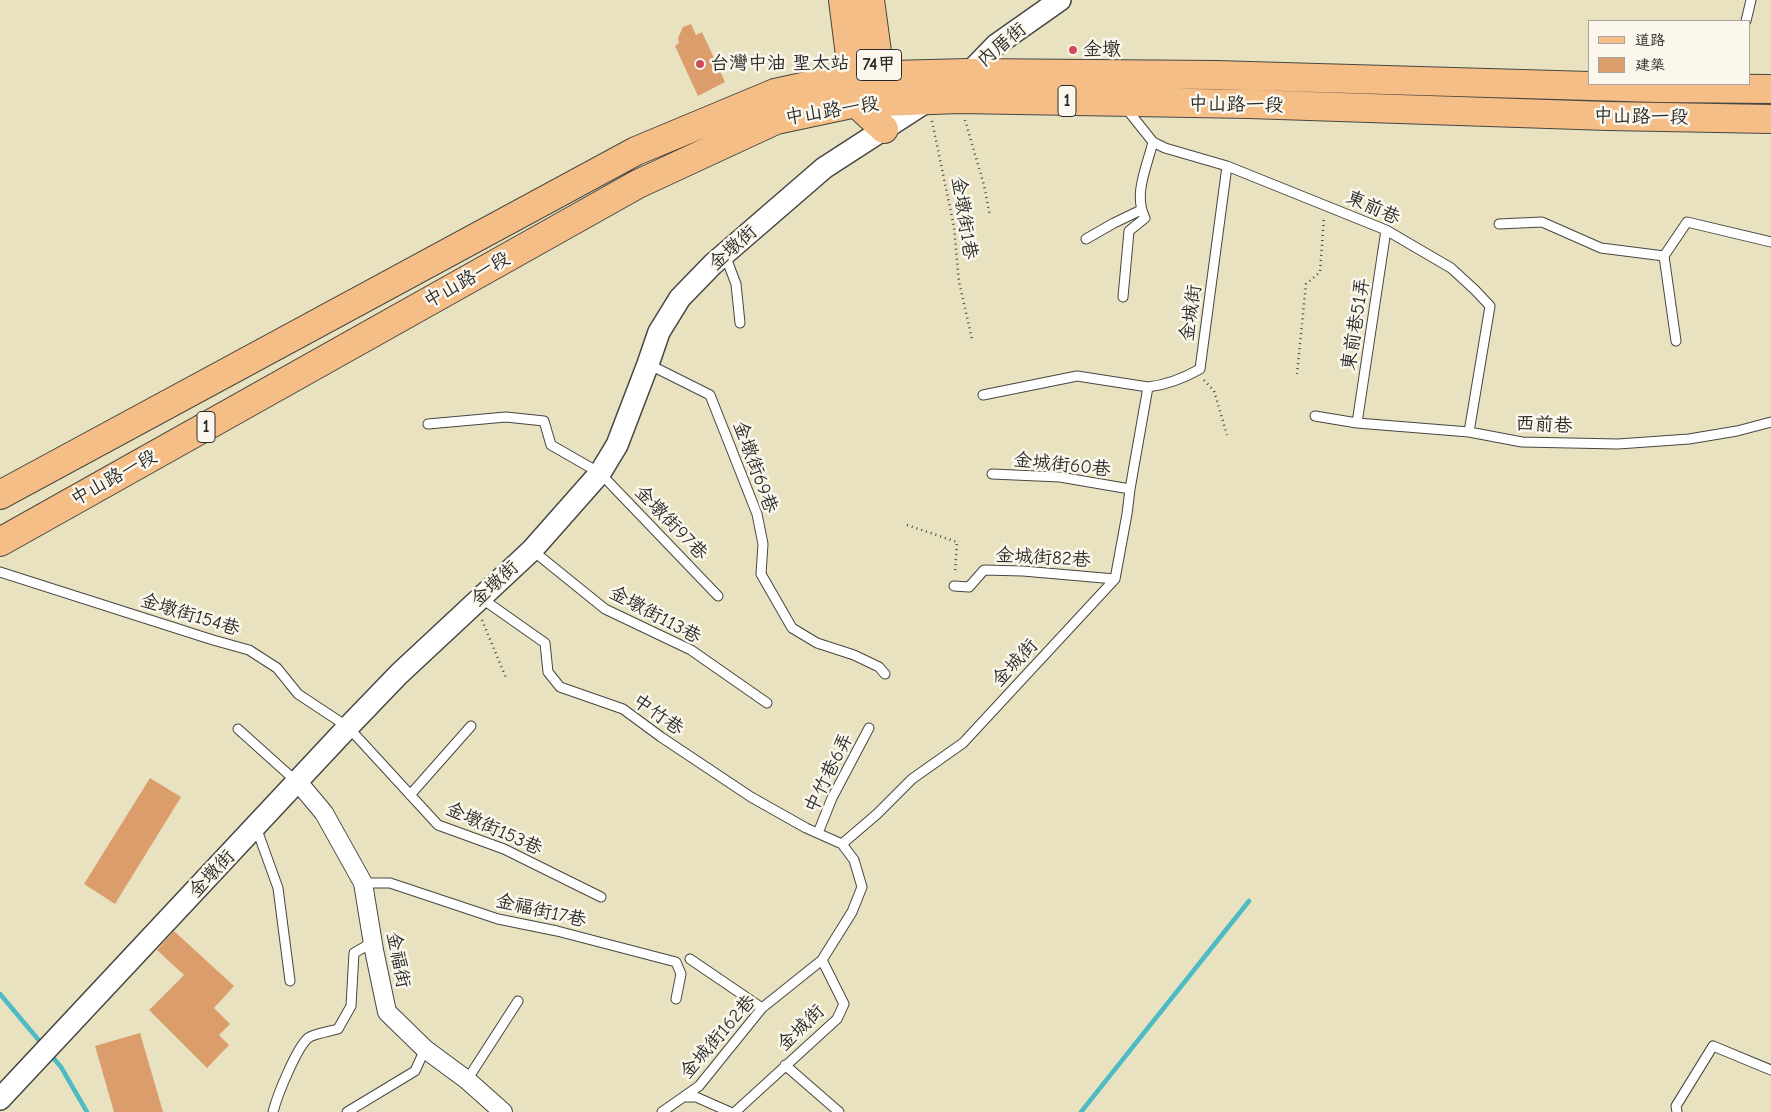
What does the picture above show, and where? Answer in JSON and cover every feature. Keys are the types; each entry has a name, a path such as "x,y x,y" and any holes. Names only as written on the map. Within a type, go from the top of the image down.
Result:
{"main road":[{"name":"74甲","path":"843,0 853,76 884,130"},
{"name":"74甲","path":"869,103 880,74 870,0"},
{"name":"中山路一段","path":"0,495 263,351 636,151 775,93 853,76 880,74 1216,74 1658,88 1771,89"},
{"name":"中山路一段","path":"0,542 638,184 776,120 869,103 959,99 1259,105 1771,120"}],"street":[{"name":"內厝街","path":"969,74 996,45 1060,0"},
{"name":"金墩街","path":"0,1098 256,828 348,727 399,674 532,550 600,473 617,444 659,332 680,298 724,255 824,168 969,74"},
{"name":"金福街","path":"298,782 324,813 363,883 387,1012 426,1049 467,1080 503,1112"}],"lane":[{"path":"1746,20 1751,0"},
{"path":"1122,102 1153,142 1139,194 1141,210 1145,218 1129,231 1123,297"},
{"name":"東前巷","path":"1153,142 1165,148 1227,166 1386,230 1451,268 1475,290 1490,306 1469,432"},
{"name":"金城街","path":"1195,372 1200,369 1227,166"},
{"path":"1086,239 1114,222 1141,210"},
{"path":"1499,224 1542,222 1601,248 1664,256"},
{"path":"1676,341 1664,256 1687,222 1763,242 1771,242"},
{"name":"東前巷51弄","path":"1357,422 1386,230"},
{"path":"724,255 736,284 740,323"},
{"name":"金墩街69巷","path":"648,364 710,394 757,514 763,544 761,574 792,628 817,643 854,655 878,667 885,674"},
{"path":"983,395 1077,376 1148,387 1159,386 1189,376 1195,372"},
{"path":"1115,579 1128,514 1130,489 1148,387"},
{"name":"西前巷","path":"1315,416 1357,422 1469,432 1522,442 1618,444 1689,439 1737,431 1771,422"},
{"name":"金墩街97巷","path":"428,424 506,417 544,421 551,445 600,473 718,596"},
{"name":"金城街60巷","path":"992,474 1060,477 1130,489"},
{"name":"金墩街113巷","path":"532,550 605,609 691,650 767,704"},
{"name":"金城街82巷","path":"954,586 969,587 984,570 1024,571 1115,579"},
{"name":"金墩街154巷","path":"0,572 249,650 277,668 298,694 348,727"},
{"name":"金城街","path":"842,844 877,814 912,779 963,743 1115,579"},
{"name":"中竹巷","path":"477,601 544,642 548,672 560,687 624,709 661,738 751,797 806,828 842,844"},
{"path":"410,795 471,726"},
{"name":"金墩街153巷","path":"348,727 438,825 504,849 601,897"},
{"name":"中竹巷6弄","path":"818,833 832,798 869,728"},
{"path":"238,729 298,782"},
{"path":"256,828 278,888 290,981"},
{"path":"822,960 852,912 862,887 854,860 842,844"},
{"name":"金福街17巷","path":"363,883 390,883 498,919 557,931 676,962 681,974 676,999"},
{"path":"273,1112 277,1095 299,1052 309,1038 338,1029 352,1006 354,953 373,942"},
{"path":"690,959 762,1008"},
{"name":"金城街","path":"735,1112 836,1018 844,1004 822,960"},
{"name":"金城街162巷","path":"685,1097 699,1086 762,1008 822,960"},
{"path":"467,1080 518,1001"},
{"path":"1677,1112 1676,1106 1713,1046 1771,1070"},
{"path":"347,1112 415,1071 426,1049"},
{"path":"785,1065 836,1111"},
{"path":"662,1112 685,1097 696,1097 730,1112"}],"path":[{"path":"959,99 984,185 990,216"},
{"name":"金墩街1巷","path":"927,100 954,227 959,282 972,339"},
{"path":"1296,374 1306,284 1320,272 1325,205"},
{"path":"1195,372 1214,391 1227,435"},
{"path":"907,525 957,542 954,586"},
{"path":"477,601 506,678"}],"building":[{"name":"台灣中油 聖太站","path":"691,24 696,35 702,32 725,82 698,96 675,46 679,43 678,38 683,27"},
{"path":"150,778 181,797 115,904 84,884"},
{"path":"174,931 234,986 214,1008 230,1024 219,1035 229,1045 207,1068 149,1010 184,975 157,950"},
{"path":"140,1033 163,1112 114,1112 95,1046"}],"waterway":[{"path":"1081,1112 1249,901"},
{"path":"0,994 42,1044"},
{"path":"50,1054 61,1067 87,1112"}],"place":[{"name":"金墩","path":"1073,50"},
{"name":"台灣中油 聖太站","path":"700,64"}]}
